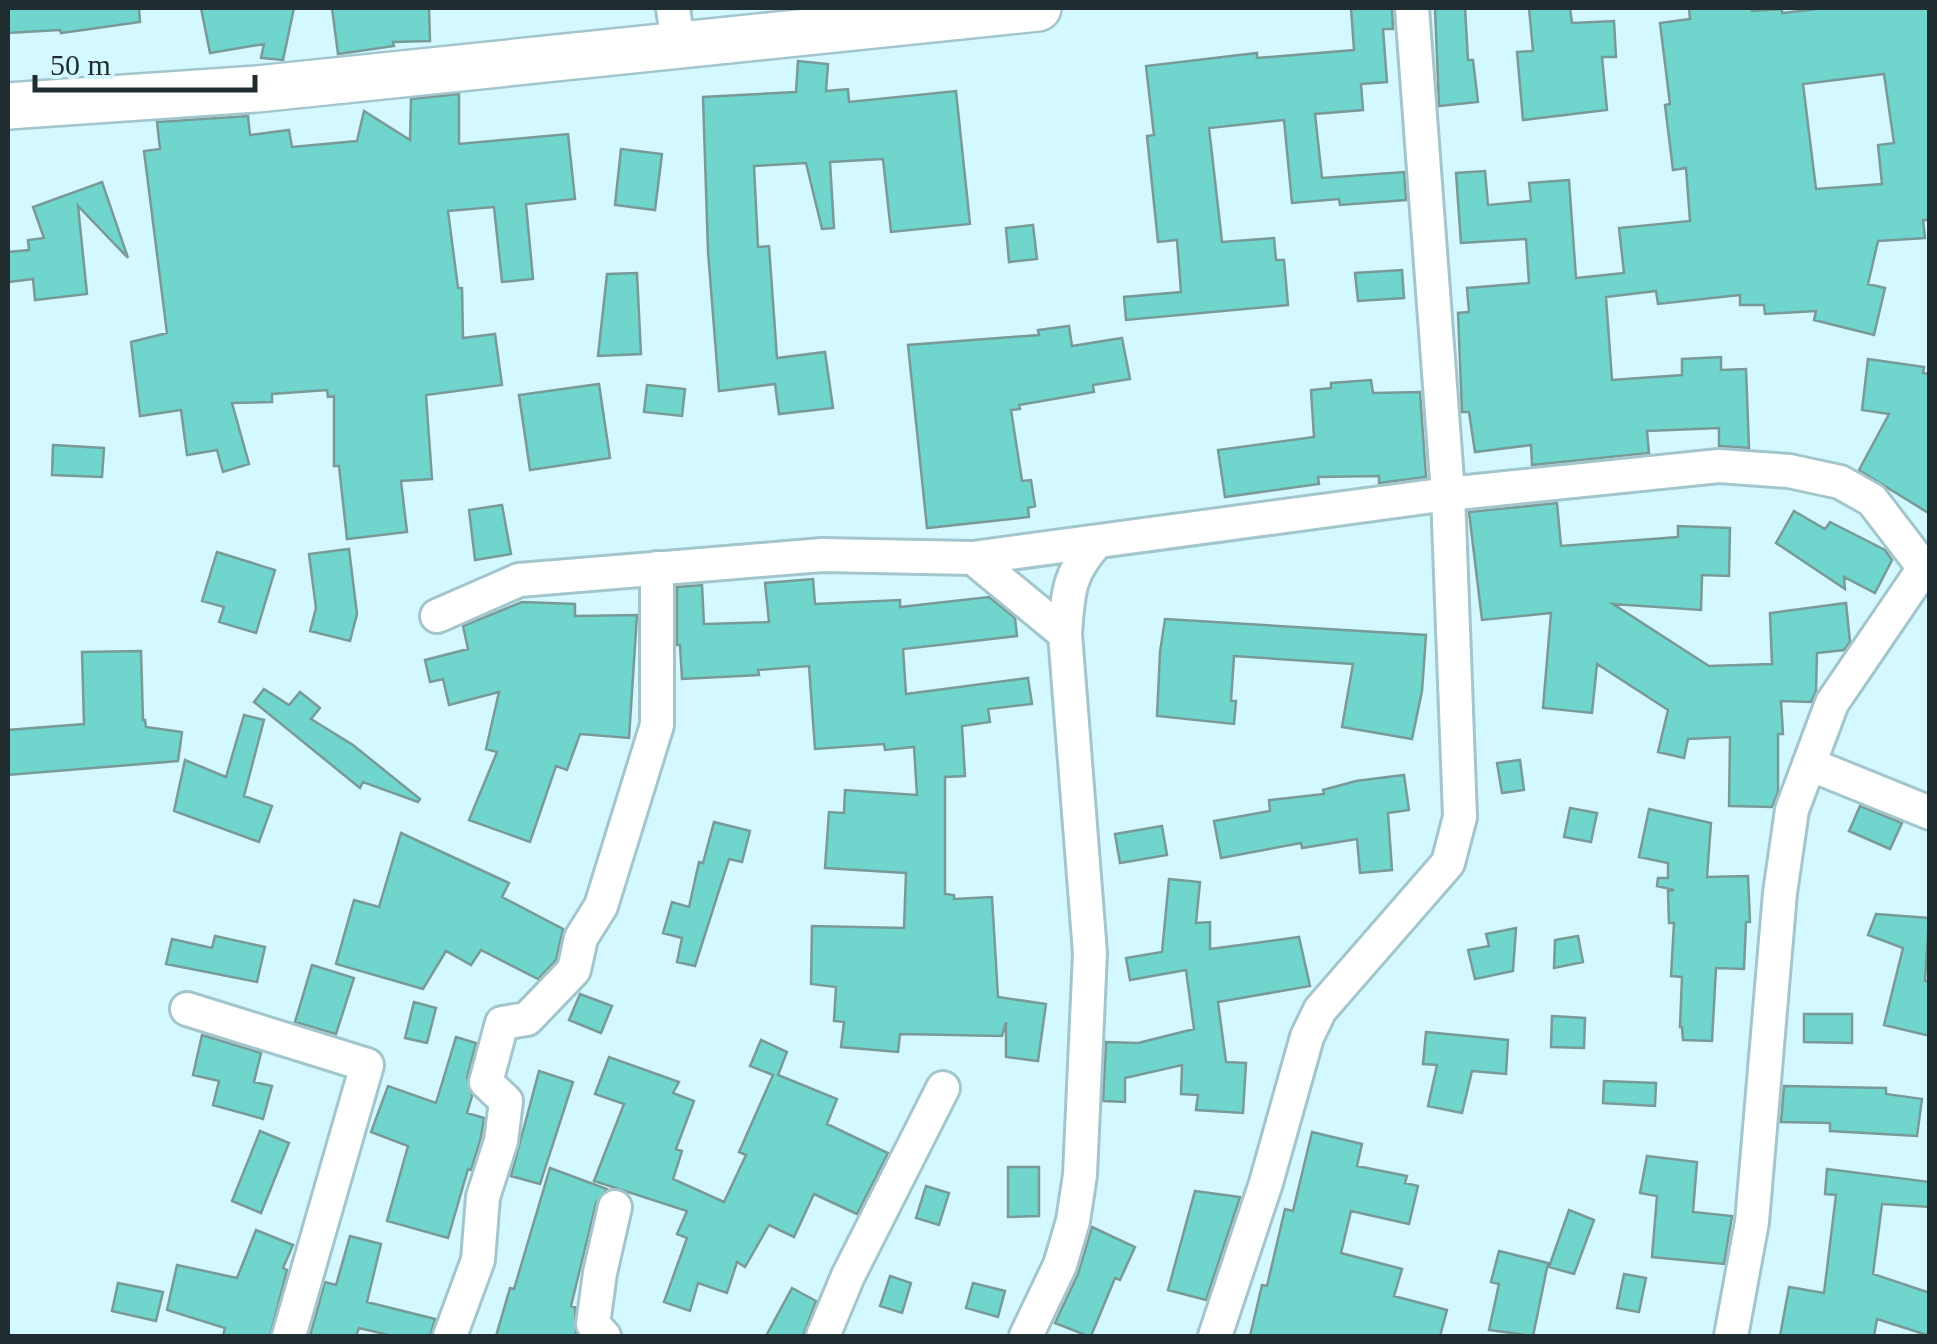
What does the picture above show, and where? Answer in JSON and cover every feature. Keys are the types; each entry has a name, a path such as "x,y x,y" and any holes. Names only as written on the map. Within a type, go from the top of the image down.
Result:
{"street":[{"path":"8,106 257,89 675,26 1038,8"},
{"path":"1216,1336 1266,1183 1307,1037 1320,1010 1448,863 1457,840 1460,817 1448,494 1412,8"},
{"path":"437,616 519,580 822,555 973,558 1448,494 1719,466 1788,471 1840,482 1872,500 1927,568 1832,703 1792,810 1780,892 1752,1222 1730,1336"},
{"path":"1026,1336 1060,1265 1073,1221 1080,1175 1090,953 1065,634 1068,586 1079,562 1096,543"},
{"path":"973,558 1065,634"},
{"path":"450,1336 478,1260 484,1197 501,1141 506,1101 486,1082 502,1022 527,1019 574,970 581,938 607,889 657,725 657,568"},
{"path":"1809,764 1930,812"},
{"path":"187,1009 366,1065 289,1336"},
{"path":"824,1336 848,1276 943,1088"},
{"path":"604,1336 593,1324 616,1206"}],"building":[{"path":"8,8 139,8 140,22 61,33 8,33"},
{"path":"201,8 294,8 283,60 261,58 264,44 210,53"},
{"path":"332,8 429,8 430,41 393,42 394,46 338,54"},
{"path":"1351,8 1392,8 1393,29 1383,29 1387,82 1361,84 1363,110 1315,114 1322,178 1404,172 1406,200 1340,205 1339,199 1292,203 1284,120 1209,128 1222,242 1274,238 1276,260 1284,260 1288,305 1126,320 1124,297 1181,292 1177,240 1158,242 1147,136 1154,135 1146,66 1257,53 1257,58 1354,50"},
{"path":"1435,8 1465,8 1468,60 1473,60 1478,102 1439,106"},
{"path":"1529,8 1570,8 1572,23 1614,21 1616,57 1602,57 1607,110 1523,120 1517,52 1533,51"},
{"path":"1689,8 1782,9 1782,13 1826,8 1930,8 1930,220 1923,220 1925,238 1878,241 1868,284 1885,288 1874,335 1814,320 1816,311 1765,314 1764,305 1740,305 1740,295 1658,304 1656,291 1606,297 1612,380 1682,375 1682,359 1721,357 1721,370 1746,369 1749,448 1719,446 1719,428 1647,431 1649,453 1532,465 1531,445 1475,452 1469,412 1462,412 1458,313 1469,312 1467,288 1529,283 1526,239 1461,243 1456,173 1485,171 1488,205 1531,201 1529,183 1569,180 1576,278 1624,273 1619,228 1690,221 1686,168 1673,170 1660,23 1690,19","holes":["1884,74 1894,143 1878,145 1882,184 1816,189 1803,84"]},
{"path":"798,61 828,64 826,91 848,89 849,102 956,91 970,224 891,232 883,159 830,162 834,228 822,229 806,163 754,166 758,247 769,246 777,358 825,352 833,408 779,414 775,384 719,391 708,251 703,97 796,92"},
{"path":"459,94 459,144 568,134 575,199 526,204 533,279 502,282 494,207 448,211 458,288 462,288 463,338 495,334 502,385 426,395 432,479 401,481 407,532 347,539 339,466 334,466 334,396 328,397 327,390 272,394 272,402 232,403 249,464 223,472 217,450 187,455 181,410 140,416 131,342 167,333 144,151 160,149 157,122 248,116 250,135 289,130 292,147 357,141 364,111 410,140 411,99"},
{"path":"621,149 662,154 655,210 615,205"},
{"path":"102,182 128,258 78,206 87,294 35,300 33,279 8,282 8,252 29,250 28,240 44,238 33,207"},
{"path":"1033,225 1037,259 1009,262 1006,228"},
{"path":"1402,270 1404,298 1358,301 1355,273"},
{"path":"637,273 641,354 598,356 607,274"},
{"path":"1069,326 1072,346 1122,338 1130,379 1093,385 1094,392 1019,405 1020,409 1011,410 1022,481 1031,480 1035,506 1028,508 1029,517 927,528 908,345 1039,335 1038,330"},
{"path":"1868,359 1924,367 1923,373 1930,374 1930,514 1859,470 1889,414 1862,410"},
{"path":"1371,380 1373,393 1420,392 1426,477 1379,483 1379,476 1318,477 1319,484 1225,497 1218,450 1314,437 1311,390 1331,388 1331,383"},
{"path":"599,384 610,458 530,470 519,395"},
{"path":"647,385 685,389 682,416 644,412"},
{"path":"53,445 104,448 102,477 52,475"},
{"path":"1557,503 1561,546 1678,537 1678,526 1730,528 1729,576 1702,575 1701,610 1613,604 1709,666 1772,664 1770,613 1846,603 1850,642 1844,650 1817,653 1816,691 1811,702 1781,701 1783,734 1778,734 1778,792 1772,807 1729,806 1730,737 1688,739 1684,758 1658,752 1668,710 1597,664 1592,713 1543,708 1551,613 1482,620 1469,512"},
{"path":"502,505 511,554 475,560 469,510"},
{"path":"1794,511 1825,529 1830,522 1885,550 1892,560 1875,593 1844,577 1845,589 1776,543"},
{"path":"349,549 357,614 350,641 310,631 316,608 309,554"},
{"path":"217,552 275,570 256,633 219,622 224,607 202,601"},
{"path":"813,579 815,604 900,600 900,607 989,597 1015,618 1017,636 903,649 906,694 1028,678 1032,704 988,709 990,722 962,726 965,776 945,777 945,894 954,895 954,899 992,897 998,997 1046,1004 1038,1061 1006,1057 1006,1022 1002,1036 900,1034 898,1052 841,1047 844,1022 834,1021 836,987 811,984 812,926 904,928 906,873 825,868 829,812 844,813 845,790 917,795 914,747 885,750 884,744 815,749 809,666 758,670 759,675 682,679 677,645 677,587 702,585 704,624 769,622 765,583"},
{"path":"522,602 575,604 575,616 637,615 629,738 580,734 567,770 556,766 530,842 469,820 497,752 486,749 499,692 449,705 443,679 430,682 425,660 468,649 463,626"},
{"path":"1165,619 1426,635 1422,691 1412,739 1342,727 1353,664 1234,656 1234,724 1157,716"},
{"path":"141,651 143,720 146,727 182,732 178,761 8,775 8,730 84,724 82,652"},
{"path":"264,689 289,705 300,692 320,708 311,719 353,745 420,799 418,802 363,782 360,788 254,702"},
{"path":"244,715 264,720 244,796 272,806 259,842 174,811 185,760 226,777"},
{"path":"1520,760 1524,790 1502,793 1497,763"},
{"path":"1404,775 1409,810 1388,813 1392,870 1360,873 1357,839 1302,848 1301,843 1221,858 1214,821 1270,811 1269,800 1324,794 1323,790 1356,781"},
{"path":"1860,806 1902,823 1890,849 1849,831"},
{"path":"1570,808 1597,813 1591,842 1564,837"},
{"path":"1649,809 1711,823 1707,877 1748,876 1750,922 1746,922 1744,969 1716,968 1712,1041 1683,1040 1682,977 1671,976 1674,923 1669,923 1668,891 1674,890 1657,886 1658,878 1668,878 1668,863 1639,857"},
{"path":"714,822 750,831 742,862 729,859 695,966 677,962 682,938 663,933 672,902 689,907 699,862 703,863"},
{"path":"1162,826 1167,855 1120,863 1115,834"},
{"path":"401,833 509,883 502,897 563,929 556,960 538,979 481,950 471,965 446,951 423,989 336,964 354,900 379,907"},
{"path":"1169,879 1200,882 1196,923 1210,922 1210,949 1299,937 1310,986 1218,1002 1226,1062 1246,1063 1243,1113 1196,1110 1198,1095 1181,1094 1182,1065 1125,1078 1125,1102 1103,1101 1106,1042 1138,1043 1194,1029 1186,970 1130,980 1126,958 1162,952"},
{"path":"1876,914 1929,918 1925,981 1930,982 1930,1036 1884,1025 1903,948 1868,935"},
{"path":"1516,928 1513,971 1475,979 1468,950 1489,946 1486,934"},
{"path":"215,936 265,947 257,982 166,964 172,939 212,948"},
{"path":"1578,936 1583,962 1554,968 1555,940"},
{"path":"312,965 354,978 336,1034 295,1022"},
{"path":"580,994 612,1006 601,1033 569,1020"},
{"path":"414,1002 436,1008 427,1043 405,1038"},
{"path":"1804,1014 1852,1014 1852,1043 1804,1042"},
{"path":"1552,1016 1585,1018 1584,1048 1551,1047"},
{"path":"1426,1032 1508,1040 1506,1074 1472,1071 1462,1113 1428,1106 1437,1065 1423,1064"},
{"path":"202,1035 261,1053 254,1082 272,1086 263,1119 213,1105 219,1081 193,1075"},
{"path":"456,1037 476,1043 467,1077 472,1096 467,1113 484,1118 448,1238 387,1221 408,1146 371,1132 388,1086 436,1103"},
{"path":"761,1040 787,1052 778,1075 837,1099 827,1124 888,1153 857,1214 814,1194 794,1237 769,1225 745,1267 737,1262 727,1293 698,1283 690,1311 664,1302 687,1238 677,1234 687,1211 594,1181 624,1104 595,1094 609,1057 679,1082 673,1093 694,1101 676,1149 682,1151 673,1179 724,1202 746,1155 739,1152 773,1075 750,1066"},
{"path":"539,1071 573,1082 540,1184 511,1176"},
{"path":"1604,1081 1656,1083 1655,1106 1603,1103"},
{"path":"1784,1086 1886,1088 1886,1094 1922,1099 1917,1136 1830,1131 1830,1123 1781,1122"},
{"path":"260,1131 289,1143 261,1213 232,1201"},
{"path":"1312,1132 1362,1144 1357,1166 1407,1176 1405,1183 1418,1186 1409,1224 1351,1211 1341,1253 1402,1269 1394,1296 1447,1310 1440,1336 1250,1336 1262,1285 1267,1286 1285,1209 1293,1211"},
{"path":"1647,1156 1697,1162 1693,1212 1732,1216 1724,1264 1652,1257 1657,1196 1640,1193"},
{"path":"1008,1167 1039,1167 1039,1216 1008,1217"},
{"path":"550,1168 607,1189 596,1203 571,1306 575,1307 576,1336 496,1336 510,1288 514,1289"},
{"path":"1827,1169 1930,1182 1930,1207 1882,1204 1873,1274 1930,1293 1930,1336 1877,1319 1874,1336 1780,1336 1789,1287 1824,1293 1836,1195 1825,1194"},
{"path":"926,1186 949,1193 939,1225 916,1218"},
{"path":"1195,1191 1240,1197 1206,1300 1168,1290"},
{"path":"1569,1210 1594,1220 1574,1274 1549,1267"},
{"path":"1092,1227 1135,1247 1120,1280 1115,1278 1088,1336 1055,1323 1078,1274"},
{"path":"256,1230 293,1245 283,1268 287,1270 270,1336 223,1336 225,1328 167,1310 177,1265 237,1278"},
{"path":"350,1236 381,1244 367,1302 435,1319 430,1336 393,1336 359,1328 356,1336 310,1336 325,1282 336,1285"},
{"path":"1499,1251 1548,1263 1533,1336 1489,1330 1499,1284 1491,1282"},
{"path":"1624,1274 1646,1278 1639,1312 1617,1308"},
{"path":"890,1276 911,1283 902,1313 880,1306"},
{"path":"118,1283 163,1292 156,1321 112,1311"},
{"path":"973,1283 1005,1291 998,1317 966,1308"},
{"path":"792,1288 816,1301 803,1336 766,1336"}]}
